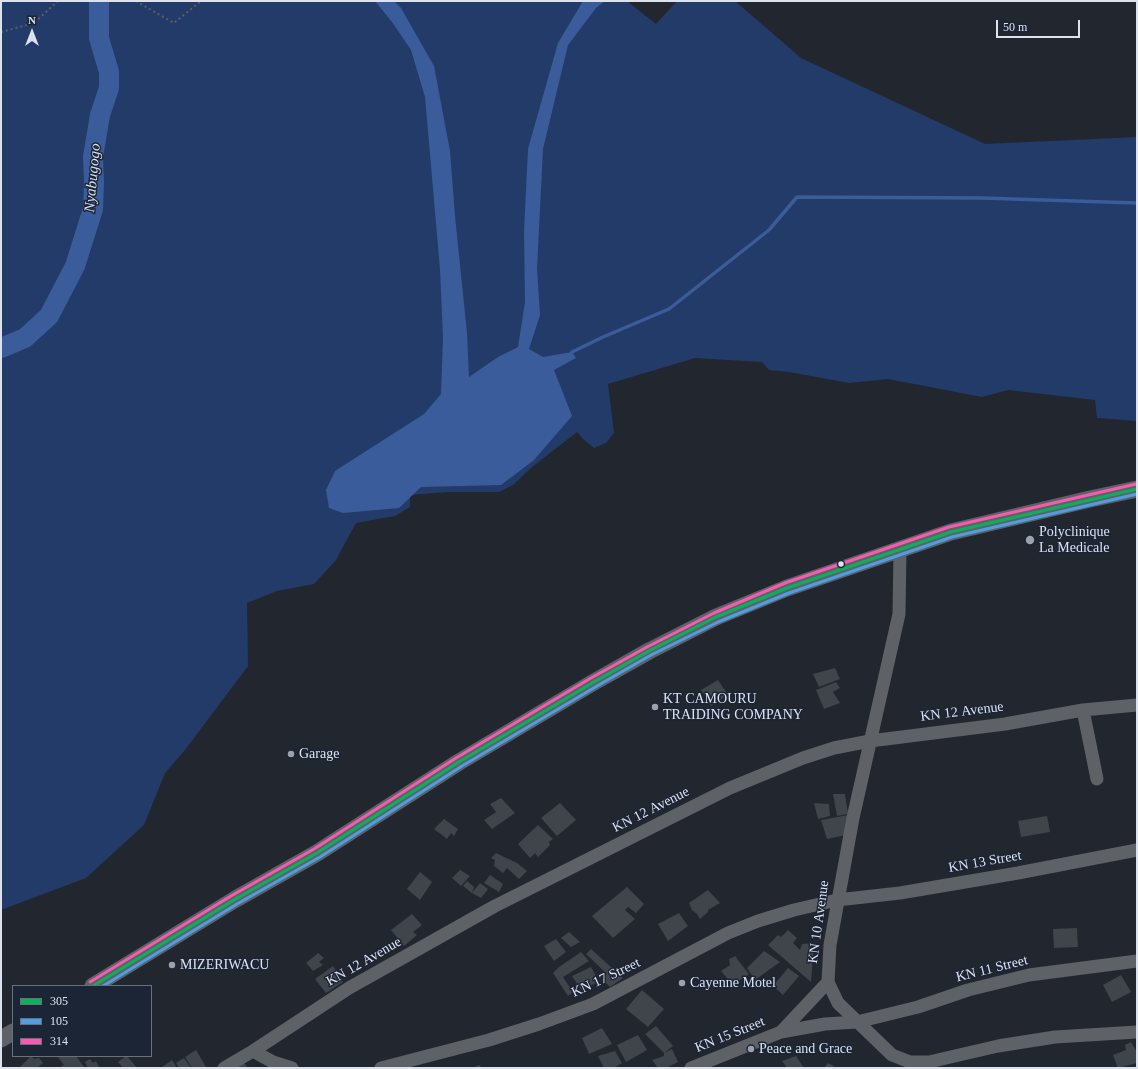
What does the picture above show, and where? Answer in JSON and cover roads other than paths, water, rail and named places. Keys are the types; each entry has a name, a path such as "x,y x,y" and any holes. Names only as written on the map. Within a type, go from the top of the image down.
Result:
{"main road":[{"path":"94,985 228,904 317,853 459,762 594,682 649,651 716,617 787,588 951,532 1082,500 1137,489"},
{"path":"1,1039 12,1033"}],"street":[{"name":"KN 10 Avenue","path":"900,550 899,614 853,818 830,945 828,982 838,1003 892,1055 910,1062 929,1062 998,1046 1055,1036 1137,1032"},
{"name":"KN 12 Avenue","path":"224,1068 253,1051 349,988 495,906 730,788 803,758 834,748 870,741 1005,724 1083,710 1137,705"},
{"path":"1083,710 1097,780"},
{"name":"KN 13 Street","path":"837,900 908,892 1137,850"},
{"name":"KN 17 Street","path":"382,1068 489,1040 539,1024 593,1004 728,933 794,910 837,900"},
{"name":"KN 11 Street","path":"857,1022 918,1007 968,990 1029,975 1137,961"},
{"name":"KN 15 Street","path":"781,1032 828,982"},
{"name":"KN 15 Street","path":"691,1068 781,1032 825,1024 857,1022"},
{"path":"253,1051 273,1062 292,1068"}],"waterway":[{"name":"Nyabugogo","path":"1,348 25,338 49,316 75,266 93,209 93,157 100,115 109,88 109,72 99,38 99,1"},
{"path":"572,352 669,309 769,230 797,197 981,198 1137,203"}],"place":[{"name":"Polyclinique La Medicale","path":"1030,540"},
{"name":"KT CAMOURU TRAIDING COMPANY","path":"655,707"},
{"name":"Garage","path":"291,754"},
{"name":"MIZERIWACU","path":"172,965"},
{"name":"Cayenne Motel","path":"682,983"},
{"name":"Peace and Grace","path":"751,1049"}]}
